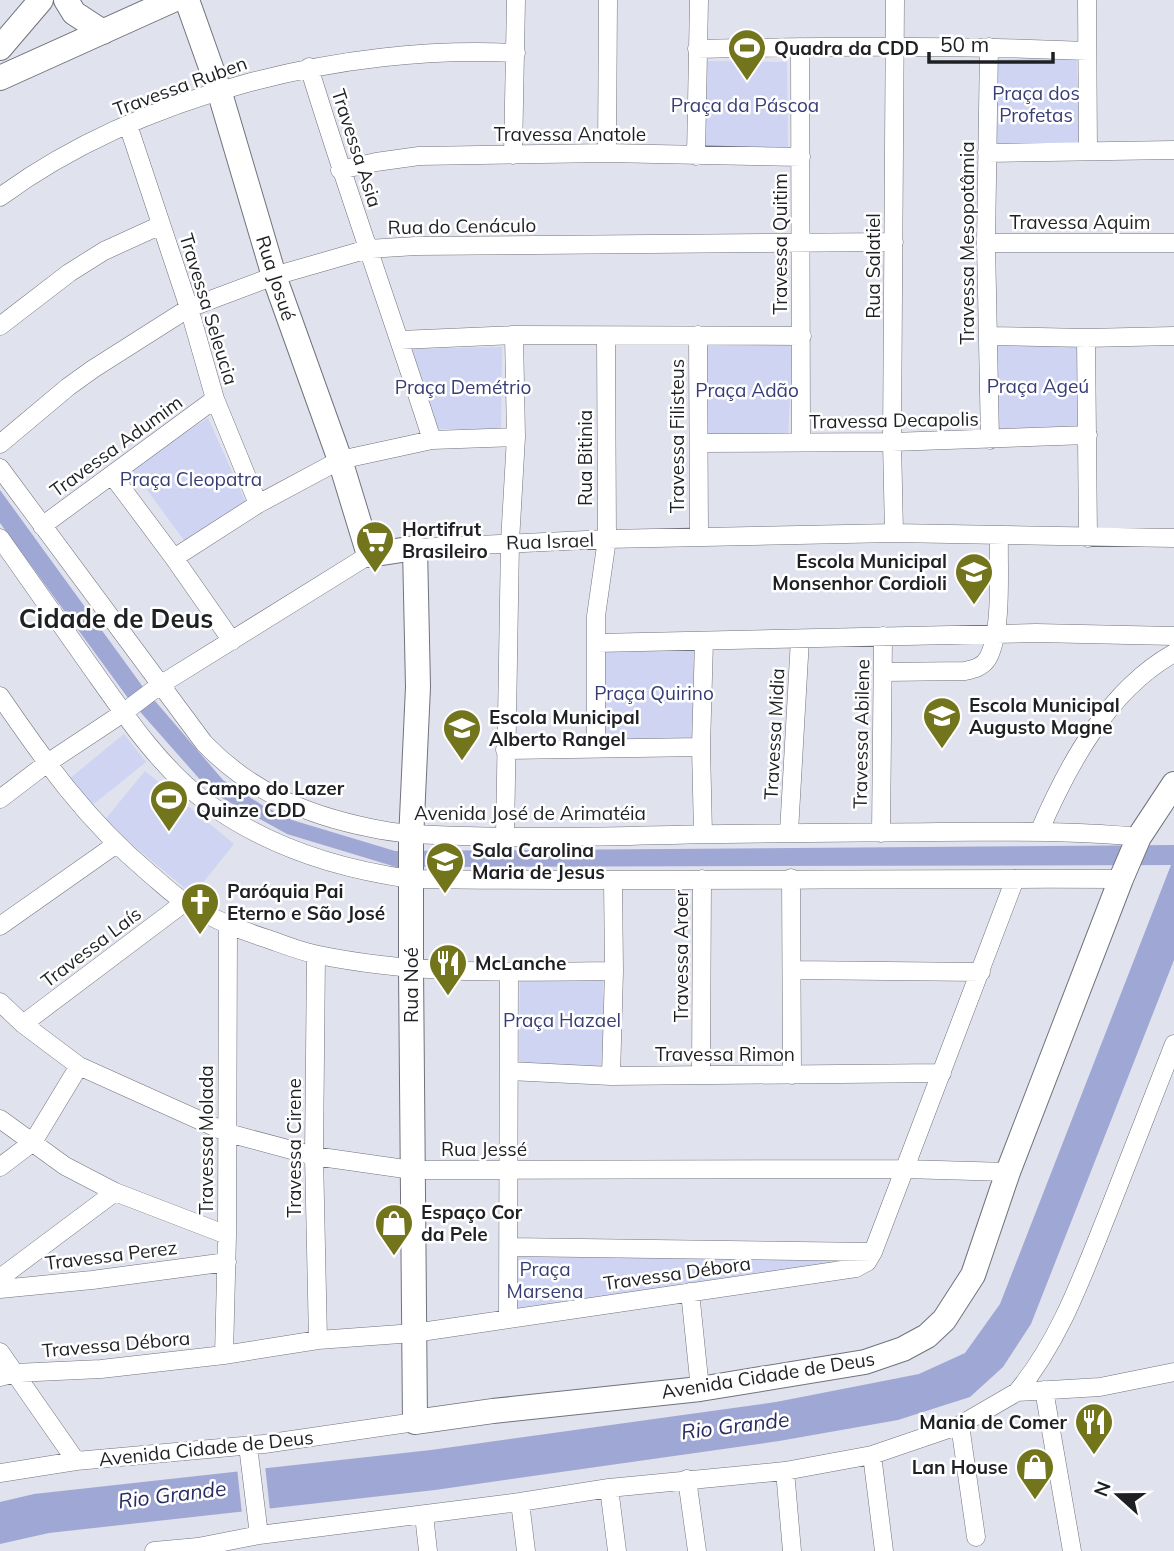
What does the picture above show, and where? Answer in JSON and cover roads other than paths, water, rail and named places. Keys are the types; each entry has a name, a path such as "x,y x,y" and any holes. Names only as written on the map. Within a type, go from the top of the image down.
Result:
{"street":[{"path":"0,48 41,0"},
{"path":"66,0 74,13 103,32"},
{"path":"0,78 173,0"},
{"name":"Rua Josué","path":"187,0 219,90 274,276 340,460 369,555"},
{"path":"513,155 516,0"},
{"path":"607,153 608,0"},
{"path":"696,156 699,0"},
{"name":"Rua Salatiel","path":"894,533 892,442 895,0"},
{"path":"1087,0 1088,150"},
{"path":"697,50 894,46 1087,51"},
{"name":"Travessa Quitim","path":"800,47 801,442"},
{"name":"Travessa Mesopotâmia","path":"989,47 986,243 990,440"},
{"name":"Travessa Ruben","path":"0,197 57,160 128,125 219,90 309,67 477,51 516,53"},
{"name":"Travessa Asia","path":"309,67 340,170 432,440"},
{"name":"Travessa Seleucia","path":"128,125 189,308 215,399 258,504"},
{"path":"987,153 1174,150"},
{"name":"Travessa Anatole","path":"340,170 419,156 607,153 801,157"},
{"path":"0,302 6,321 104,251 161,225"},
{"name":"Rua do Cenáculo","path":"0,444 93,369 189,308 274,276 368,249 416,246 894,242"},
{"name":"Travessa Aquim","path":"986,243 1174,243"},
{"path":"400,340 514,335 802,336"},
{"path":"505,837 510,542 516,437 514,335"},
{"name":"Travessa Filisteus","path":"698,335 699,537"},
{"name":"Rua Bitinia","path":"596,748 596,616 607,539 606,336"},
{"path":"989,336 1174,336"},
{"path":"1086,338 1088,538"},
{"name":"Travessa Adumim","path":"42,526 215,399"},
{"name":"Travessa Decapolis","path":"699,443 990,440 1088,435"},
{"path":"174,558 258,504 340,460 432,440 516,437"},
{"name":"Avenida José de Arimatéia","path":"0,468 158,687 204,743 220,760 280,800 354,824 411,837 1038,832 1138,840"},
{"path":"112,475 232,641"},
{"name":"Rua Israel","path":"0,799 158,687 305,592 369,555 415,548 510,542 699,537 894,533 1174,538"},
{"path":"884,672 965,671 977,668 987,660 996,635 999,534"},
{"path":"3,548 126,710 153,750 204,800 252,831 318,860 383,876 612,881 791,878 1015,879 1123,874"},
{"name":"Rua Noé","path":"415,548 418,687 411,837 415,1422"},
{"path":"597,643 883,636 1174,636"},
{"name":"Travessa Abilene","path":"881,832 883,636"},
{"name":"Travessa Midia","path":"789,832 800,639"},
{"path":"703,834 701,747 704,642"},
{"path":"1038,832 1057,789 1100,722 1126,691 1159,662 1174,653"},
{"path":"0,695 46,764 115,845 185,902 228,926 316,955 411,968 509,972 614,971"},
{"path":"505,750 701,747"},
{"name":"Avenida Cidade de Deus","path":"0,1473 76,1461 248,1446 492,1411 700,1389 865,1362 903,1349 927,1336 944,1320 973,1275 1008,1172 1123,874 1138,840 1174,784"},
{"path":"0,926 115,845"},
{"path":"791,878 792,1074"},
{"name":"Travessa Aroer","path":"701,1075 702,879"},
{"path":"509,1247 873,1252 1015,879"},
{"path":"611,1076 614,971 612,881"},
{"name":"Travessa Laís","path":"23,1024 185,902"},
{"name":"Travessa Molada","path":"224,1355 227,1262 228,926"},
{"name":"Travessa Cirene","path":"316,955 314,1156 318,1340"},
{"path":"792,970 981,972"},
{"path":"509,972 509,1319"},
{"name":"Rua Jessé","path":"0,1002 23,1024 79,1066 228,1133 314,1156 412,1170 904,1169 1008,1172"},
{"path":"154,1551 199,1549 259,1535 424,1515 609,1488 785,1471 872,1455 960,1424 1017,1392 1053,1341 1079,1286 1174,1044"},
{"path":"0,1167 33,1142 79,1066"},
{"name":"Travessa Rimon","path":"509,1071 611,1076 942,1073"},
{"path":"0,1119 65,1166 115,1192 227,1235"},
{"path":"0,1278 115,1192"},
{"name":"Travessa Débora","path":"7,1375 72,1372 224,1355 318,1340 414,1333 839,1272 867,1262 873,1252"},
{"name":"Travessa Perez","path":"0,1289 227,1262"},
{"path":"690,1292 700,1389"},
{"path":"0,1352 7,1375 76,1461"},
{"path":"1017,1392 1100,1387 1174,1371"},
{"path":"1044,1390 1072,1551"},
{"path":"960,1424 976,1537"},
{"path":"248,1446 259,1535"},
{"path":"872,1455 884,1551"},
{"path":"785,1471 792,1551"},
{"path":"687,1479 697,1551"},
{"path":"609,1488 617,1551"},
{"path":"520,1502 526,1551"},
{"path":"424,1515 428,1551"}],"water":[{"name":"Rio Grande","path":"0,490 143,687 223,780 292,820 395,851 1174,845 1174,960 1031,1324 1003,1367 970,1397 898,1420 779,1441 435,1490 49,1533 0,1544 0,1502 34,1494 431,1450 776,1402 919,1374 965,1353 1000,1304 1171,865 396,867 287,834 211,792 128,698 0,523"}],"place":[{"name":"Quadra da CDD","path":"747,82"},
{"name":"Hortifrut Brasileiro","path":"375,574"},
{"name":"Escola Municipal Monsenhor Cordioli","path":"974,606"},
{"name":"Escola Municipal Augusto Magne","path":"942,750"},
{"name":"Escola Municipal Alberto Rangel","path":"462,762"},
{"name":"Campo do Lazer Quinze CDD","path":"169,833"},
{"name":"Sala Carolina Maria de Jesus","path":"445,895"},
{"name":"Paróquia Pai Eterno e São José","path":"200,936"},
{"name":"McLanche","path":"448,997"},
{"name":"Espaço Cor da Pele","path":"394,1257"},
{"name":"Mania de Comer","path":"1094,1456"},
{"name":"Lan House","path":"1035,1501"}],"district":[{"name":"Cidade de Deus","path":"116,618"}],"park label":[{"name":"Praça dos Profetas","path":"1036,104"},
{"name":"Praça da Páscoa","path":"745,105"},
{"name":"Praça Ageú","path":"1038,386"},
{"name":"Praça Demétrio","path":"463,387"},
{"name":"Praça Adão","path":"747,390"},
{"name":"Praça Cleopatra","path":"191,479"},
{"name":"Praça Quirino","path":"654,693"},
{"name":"Praça Hazael","path":"562,1020"},
{"name":"Praça Marsena","path":"545,1280"}]}
